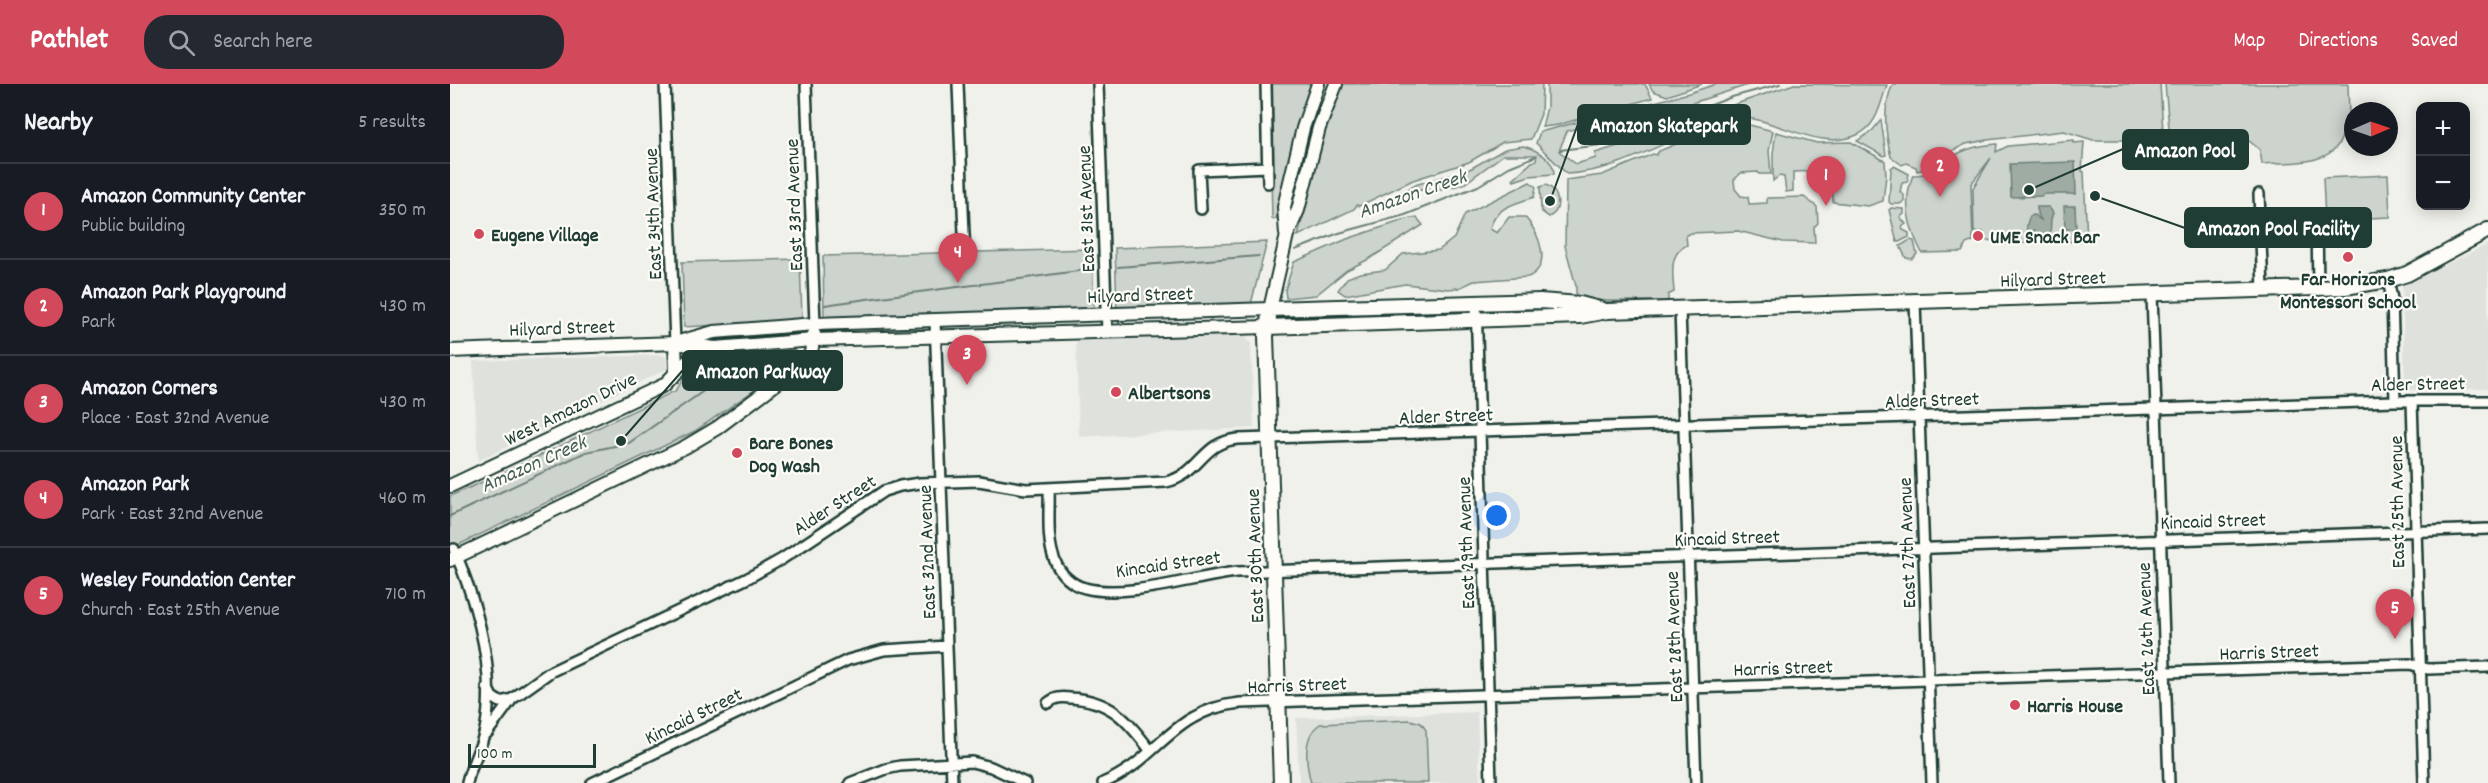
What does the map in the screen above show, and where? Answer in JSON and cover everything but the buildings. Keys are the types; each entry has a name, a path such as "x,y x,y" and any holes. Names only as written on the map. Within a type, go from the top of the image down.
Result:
{"main road":[{"path":"1287,235 1284,207 1303,128 1318,84"},
{"path":"1270,309 1287,235 1298,210 1319,128 1336,84"},
{"name":"Hilyard Street","path":"450,351 675,343 715,348 814,340 1267,327 1580,316 1607,311 2355,286 2388,280 2433,261 2488,230"},
{"name":"Hilyard Street","path":"675,343 714,332 814,324 1476,303 1560,302 1607,311"},
{"name":"East 30th Avenue","path":"1270,309 1267,327 1269,438 1281,783"},
{"path":"454,555 667,456 703,436 801,365 811,353 814,324"},
{"path":"673,377 676,369 675,343"},
{"name":"West Amazon Drive","path":"450,486 664,385 692,357 715,348"}],"street":[{"name":"East 34th Avenue","path":"665,84 675,343"},
{"name":"East 33rd Avenue","path":"806,84 814,324"},
{"path":"958,84 965,259"},
{"name":"East 31st Avenue","path":"1098,84 1107,332"},
{"path":"1266,84 1268,183"},
{"path":"1201,209 1199,170 1268,167"},
{"path":"2259,194 2262,290"},
{"path":"2317,224 2318,288"},
{"path":"2388,280 2392,299 2396,401"},
{"name":"East 26th Avenue","path":"2152,294 2169,783"},
{"name":"East 27th Avenue","path":"1915,302 1932,783"},
{"name":"East 29th Avenue","path":"1476,303 1491,783"},
{"name":"East 28th Avenue","path":"1680,309 1696,783"},
{"name":"East 32nd Avenue","path":"936,320 952,783"},
{"name":"Alder Street","path":"481,745 490,727 512,699 550,672 765,569 884,491 900,486 979,481 1010,487 1049,488 1166,482 1189,473 1204,454 1221,442 1269,438 2396,401 2488,400"},
{"name":"East 25th Avenue","path":"2412,401 2424,783"},
{"name":"Kincaid Street","path":"1049,488 1052,550 1056,563 1072,582 1083,588 1095,590 1152,587 1213,574 1274,571 2488,529"},
{"path":"454,555 483,634 487,687 486,722 481,745 467,783"},
{"name":"Kincaid Street","path":"592,783 848,660 884,650 947,646"},
{"name":"Harris Street","path":"1103,783 1124,772 1196,714 1210,708 1240,703 2410,664 2428,669 2488,667"},
{"path":"487,687 492,697 500,702 512,699"},
{"path":"1048,703 1059,697 1101,703 1118,713 1150,750"},
{"path":"850,783 900,766 951,763 982,764 1026,783"}],"shaded area":[{"path":"1269,84 1314,84 1290,161 1276,219 1272,219"},
{"path":"1342,84 1542,84 1541,114 1531,139 1503,142 1469,162 1413,180 1357,205 1354,209 1298,236 1328,113"},
{"path":"1547,84 1645,84 1652,98 1558,125 1542,127 1547,107"},
{"path":"1649,84 1702,84 1667,96 1653,91"},
{"path":"1716,84 1751,84 1652,116 1589,133 1588,125 1567,131 1559,151 1576,164 1596,158 1595,153 1654,135 1794,84 1887,85 1870,126 1857,135 1842,139 1810,136 1762,121 1731,117 1710,123 1614,165 1567,174 1536,143 1540,132"},
{"path":"1893,84 2160,84 2163,131 2161,138 2152,140 2093,140 2064,131 1987,140 1966,144 1948,153 1932,167 1917,171 1916,167 1906,163 1902,165 1891,157 1887,138 1886,111"},
{"path":"2165,84 2348,84 2349,102 2344,102 2343,134 2338,145 2329,153 2318,158 2262,164 2260,150 2249,141 2204,144 2197,151 2164,150 2169,128"},
{"path":"1881,120 1886,155 1884,156 1857,141 1872,131"},
{"path":"1738,122 1773,131 1769,151 1771,174 1741,173 1734,180 1735,189 1741,196 1748,197 1749,204 1767,203 1767,198 1804,197 1817,207 1818,223 1814,227 1815,243 1783,242 1738,231 1691,233 1686,235 1687,245 1677,253 1674,259 1674,292 1668,295 1668,301 1607,301 1576,298 1576,286 1565,246 1566,180 1602,175 1653,154 1656,155 1659,151 1725,124"},
{"path":"1776,132 1817,143 1851,142 1885,161 1883,201 1868,206 1833,202 1832,173 1820,174 1819,171 1793,172 1793,191 1786,192 1784,177 1779,176 1773,181"},
{"path":"2074,140 2074,143 2084,142 2082,171 2084,172 2087,241 1995,244 1994,240 1984,241 1983,232 1974,232 1973,188 1991,158 1971,184 1973,241 1966,244 1962,252 1922,253 1908,215 1908,195 1913,175 1934,171 1959,153 1977,147 1997,144 1996,152 2008,146"},
{"path":"1523,146 1544,156 1551,164 1554,174 1529,176 1514,181 1513,179 1536,160 1537,155 1503,155 1464,184 1441,190 1424,188 1393,207 1362,214 1364,210 1418,184 1468,170 1505,149"},
{"path":"2075,162 2076,194 2011,197 2010,164"},
{"path":"1894,166 1909,174 1907,182 1902,183 1900,192 1904,195 1904,201 1900,204 1889,202 1891,168"},
{"path":"2388,175 2390,217 2325,220 2323,178"},
{"path":"1530,182 1536,187 1534,197 1501,211 1496,215 1490,229 1497,233 1509,217 1525,217 1539,240 1542,257 1536,272 1528,277 1474,281 1459,288 1448,289 1405,284 1345,295 1338,290 1347,278 1360,273 1385,270 1403,254 1439,250 1454,238 1465,214"},
{"path":"1546,185 1554,191 1558,200 1556,210 1549,217 1541,211 1540,187"},
{"path":"2064,206 2075,206 2076,229 2065,229"},
{"path":"2037,207 2049,207 2053,213 2050,237 2035,237 2034,229 2032,237 2029,237 2026,227 2030,216 2034,215 2042,221 2037,214"},
{"path":"1891,208 1904,209 1904,214 1900,217 1906,224 1902,227 1903,230 1909,233 1909,237 1899,242 1897,242 1889,210"},
{"path":"1410,218 1417,218 1423,225 1347,270 1316,295 1286,298 1285,290 1294,262 1347,239"},
{"path":"1910,240 1914,241 1917,254 1912,259 1906,258 1900,246"},
{"path":"1267,242 1251,304 1196,304 1117,309 1115,248"},
{"path":"2488,244 2488,389 2405,390 2402,286"},
{"path":"1092,249 1094,310 827,319 824,316 823,256"},
{"path":"800,259 802,318 800,320 684,327 682,262"},
{"path":"1244,335 1251,343 1254,428 1079,437 1076,341"},
{"path":"791,348 797,352 795,362 695,431 450,549 450,496 675,391 690,367 705,356 742,350"},
{"path":"662,355 666,357 667,369 478,461 473,361"},
{"path":"1477,712 1480,783 1299,783 1296,718"},
{"path":"1410,720 1421,723 1426,730 1428,783 1311,783 1307,759 1308,743 1314,729 1320,724"}],"waterway":[{"name":"Amazon Creek","path":"1560,150 1601,145 1607,137 1643,131 1732,97 1780,84"},
{"name":"Amazon Creek","path":"1295,250 1339,233 1405,215 1478,186 1509,167 1536,156"},
{"name":"Amazon Creek","path":"1118,267 1259,256"},
{"name":"Amazon Creek","path":"825,305 1091,269"},
{"name":"Amazon Creek","path":"450,516 586,452 629,443 748,360"}],"place":[{"name":"Amazon Pool","path":"2029,190"},
{"name":"Amazon Pool Facility","path":"2095,196"},
{"name":"Amazon Park Playground","path":"1940,197"},
{"name":"Amazon Skatepark","path":"1550,201"},
{"name":"Amazon Community Center","path":"1826,206"},
{"name":"Eugene Village","path":"479,234"},
{"name":"UME Snack Bar","path":"1978,236"},
{"name":"Far Horizons Montessori School","path":"2348,257"},
{"name":"Amazon Park","path":"958,283"},
{"name":"Amazon Corners","path":"967,385"},
{"name":"Albertsons","path":"1116,392"},
{"name":"Amazon Parkway","path":"621,441"},
{"name":"Bare Bones Dog Wash","path":"737,453"},
{"name":"Wesley Foundation Center","path":"2395,639"},
{"name":"Harris House","path":"2015,705"}]}
